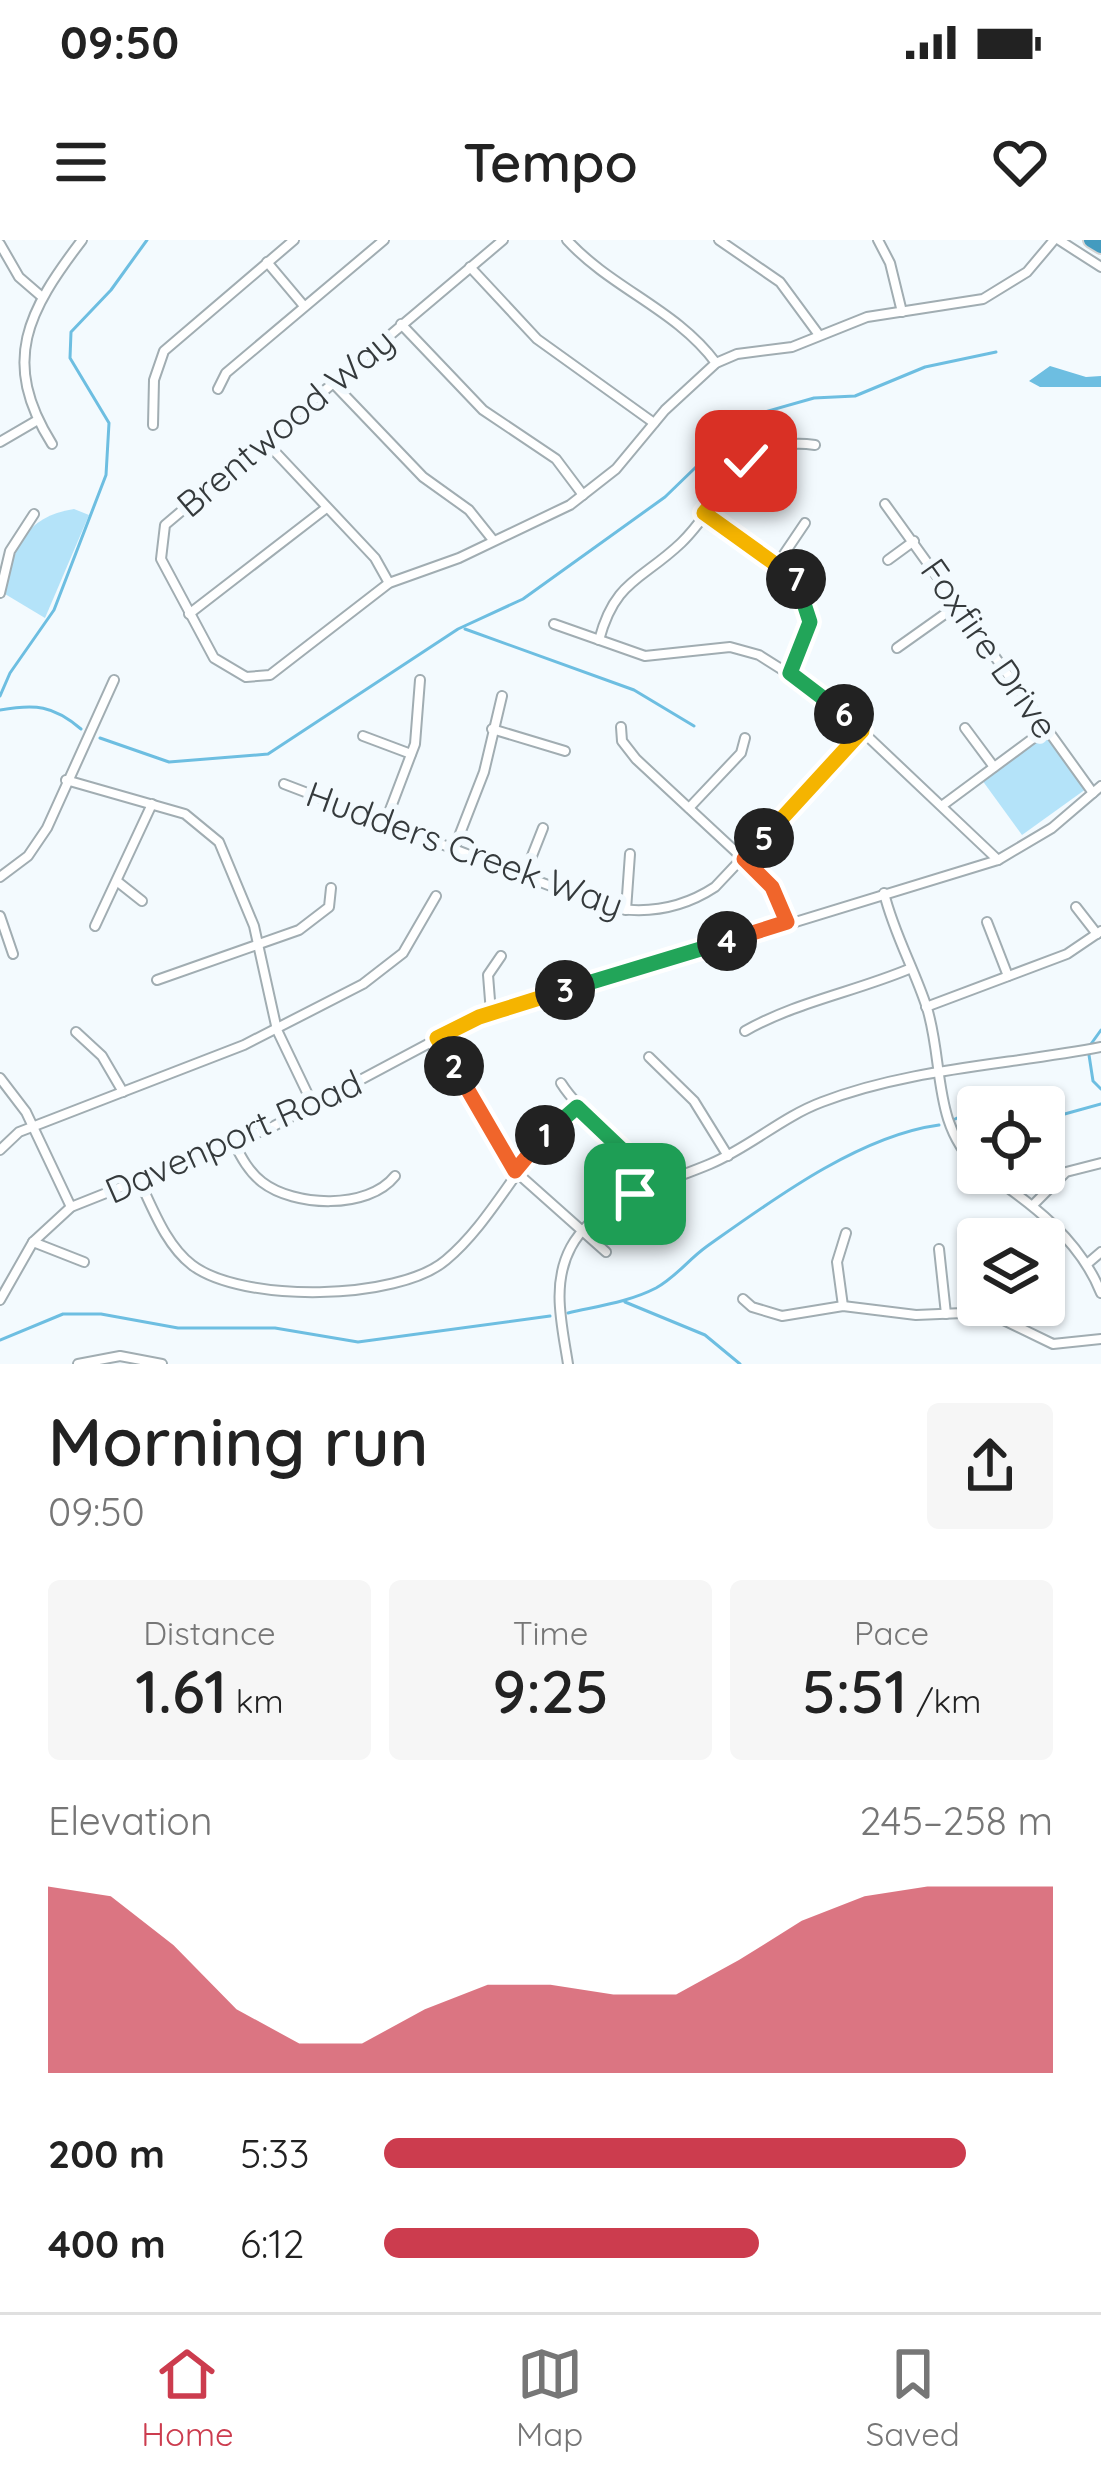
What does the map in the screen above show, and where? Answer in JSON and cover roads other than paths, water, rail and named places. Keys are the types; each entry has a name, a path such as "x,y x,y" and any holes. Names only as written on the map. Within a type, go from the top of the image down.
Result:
{"highway":[{"path":"1091,240 1101,246"}],"street":[{"path":"52,444 36,421 16,355 24,323 82,240"},
{"path":"153,424 154,380 164,351 293,240"},
{"path":"218,389 226,373 384,240"},
{"name":"Brentwood Way","path":"503,240 179,510 161,533 161,560 220,665 261,678 283,668 389,583 493,541 583,495 616,469 654,423 716,364 737,354 792,347 854,321 994,295 1027,272 1056,240"},
{"path":"567,240 592,266 677,321 716,364"},
{"path":"719,240 780,282 819,335"},
{"path":"878,240 890,263 902,312"},
{"path":"1056,240 1101,267"},
{"path":"0,244 19,277 41,296"},
{"path":"267,262 304,306"},
{"path":"470,267 537,339 654,423"},
{"path":"401,325 483,410 556,459 583,495"},
{"path":"332,382 423,477 469,510 493,541"},
{"path":"0,442 36,421"},
{"path":"264,440 374,558 389,583"},
{"path":"599,640 622,588 684,541 729,477 756,455 785,444 815,446"},
{"name":"Foxfire Drive","path":"885,504 1097,790"},
{"path":"189,614 325,508"},
{"path":"704,513 778,562 800,585 810,617 790,673"},
{"path":"0,593 12,545 34,514"},
{"path":"778,562 805,523"},
{"path":"888,560 914,541"},
{"path":"897,647 959,604"},
{"path":"554,623 652,657 739,648 790,673 862,731 998,860"},
{"path":"0,877 38,843 111,697 114,680"},
{"path":"386,823 411,754 420,680"},
{"path":"454,849 484,772 502,697"},
{"path":"621,727 626,748 772,887 787,922"},
{"path":"965,728 994,767"},
{"path":"943,806 1047,728"},
{"path":"492,729 566,751"},
{"name":"Hudders Creek Way","path":"284,784 524,876 626,910 652,911 691,900 744,859 862,731"},
{"path":"363,736 411,754"},
{"path":"689,808 741,753 745,738"},
{"path":"66,780 194,819 219,842 236,874 259,945 277,1030 313,1106"},
{"name":"Davenport Road","path":"0,1300 33,1242 71,1207 235,1143 491,1013 998,860 1052,828 1097,790"},
{"path":"94,926 152,804"},
{"path":"524,876 543,828"},
{"path":"626,910 630,854"},
{"path":"118,882 142,901"},
{"path":"157,980 314,921 331,902 331,888"},
{"path":"884,892 926,1007 957,1143"},
{"path":"0,1150 33,1126 277,1030 390,966 414,937 436,896"},
{"path":"926,1007 1066,954 1099,932 1076,907"},
{"path":"0,916 13,954"},
{"path":"987,922 1008,977"},
{"path":"491,1013 488,975 500,956"},
{"path":"745,1031 789,1008 862,990 909,969"},
{"path":"76,1032 102,1056 123,1092"},
{"path":"437,1038 515,1171 606,1252"},
{"path":"568,1364 560,1280 580,1233 651,1186 728,1156 821,1102 939,1074 1101,1047"},
{"path":"649,1057 694,1101 728,1156"},
{"path":"0,1078 33,1126 71,1207"},
{"path":"561,1083 577,1107 639,1166 651,1186"},
{"path":"140,1180 178,1252 228,1282 370,1288 409,1281 442,1264 515,1171 577,1107"},
{"path":"235,1143 259,1179 298,1197 355,1197 395,1176"},
{"path":"1033,1205 1066,1172 1101,1163"},
{"path":"1017,1194 1033,1205 1087,1264 1101,1293"},
{"path":"843,1306 837,1262 846,1233"},
{"path":"33,1242 84,1262"},
{"path":"939,1250 946,1314"},
{"path":"1087,1264 1101,1252"},
{"path":"442,1264 452,1277"},
{"path":"743,1299 782,1316 843,1306 992,1313 1060,1346 1101,1339"},
{"path":"78,1364 162,1364"}],"waterway":[{"path":"0,696 10,673 54,610 106,475 109,423 70,358 71,332 111,290 147,240"},
{"path":"100,738 169,762 268,754 458,629 523,599 665,497 726,438 761,413 814,398 855,396 925,367 996,352"},
{"path":"465,629 634,690 694,726"},
{"path":"0,710 43,708 81,729"},
{"path":"1091,1044 1101,1030"},
{"path":"1089,1055 1093,1081 1101,1089"},
{"path":"1065,1114 1101,1104"},
{"path":"953,1120 957,1118"},
{"path":"568,1313 656,1288 706,1247 816,1173 878,1142 939,1125"},
{"path":"625,1302 705,1335 740,1364"},
{"path":"0,1340 63,1314 101,1314 178,1328 275,1328 358,1342 550,1316"}]}
